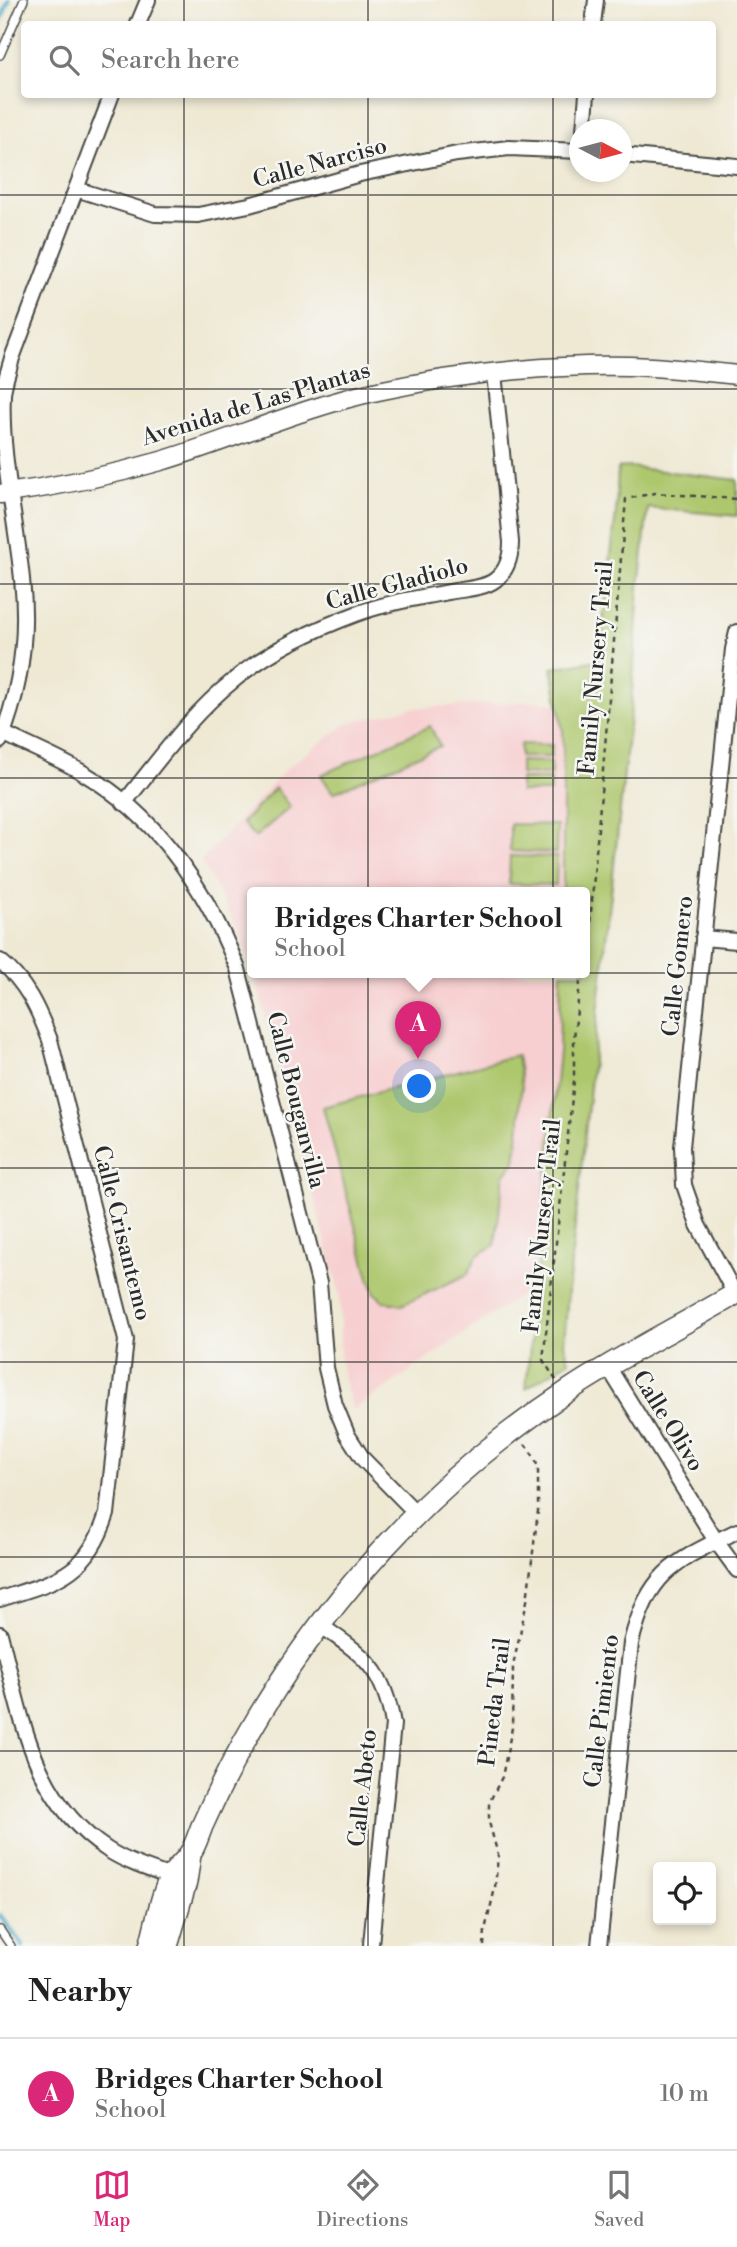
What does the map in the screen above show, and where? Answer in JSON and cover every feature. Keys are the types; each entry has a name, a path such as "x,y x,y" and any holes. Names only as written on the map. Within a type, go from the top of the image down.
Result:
{"main road":[{"path":"150,1946 220,1786 243,1744 292,1662 365,1568 417,1514 481,1455 565,1392 607,1365 736,1293"},
{"path":"167,1946 178,1879"}],"street":[{"path":"139,21 148,0"},
{"path":"593,21 596,0"},
{"path":"2,738 24,652 22,579 5,493 2,422 4,391 12,358 110,98"},
{"path":"585,119 587,98"},
{"name":"Calle Narciso","path":"76,189 155,214 198,215 249,205 360,174 457,154 509,148 569,151"},
{"path":"632,156 737,166"},
{"name":"Avenida de Las Plantas","path":"5,493 79,481 161,461 304,411 379,391 494,373 593,366 737,375"},
{"name":"Calle Gladiolo","path":"124,803 183,730 223,689 268,656 319,628 359,613 486,584 502,573 511,553 511,542 494,373"},
{"name":"Calle Gomero","path":"736,1293 698,1225 684,1185 682,1147 733,649 737,632"},
{"name":"Calle Bouganvilla","path":"2,738 86,774 124,803 168,843 222,927 238,969 319,1283 326,1368 335,1405 347,1434 363,1459 417,1514"},
{"path":"703,938 737,941"},
{"name":"Calle Crisantemo","path":"0,961 11,970 35,1002 50,1040 126,1340 107,1514 101,1533 77,1567 58,1581 0,1599"},
{"name":"Calle Olivo","path":"607,1365 716,1541 737,1570"},
{"name":"Calle Pimiento","path":"600,1946 631,1643 639,1612 648,1592 666,1572 689,1555 737,1531"},
{"name":"Calle Abeto","path":"320,1625 358,1652 376,1671 389,1701 393,1724 371,1944"},
{"path":"0,1634 32,1754 50,1791 69,1815 107,1850 178,1879"}],"lane":[{"path":"0,55 24,0"},
{"path":"0,1930 11,1946"}],"path":[{"name":"Family Nursery Trail","path":"590,923 626,499 655,493 737,499"},
{"name":"Family Nursery Trail","path":"565,1392 543,1360 574,1080 574,1038 580,978"},
{"name":"Pineda Trail","path":"484,1946 498,1855 489,1822 489,1803 502,1777 512,1728 513,1666 527,1601 538,1511 538,1469 535,1458"}],"shaded area":[{"path":"538,701 557,704 563,732 563,887 247,887 247,954 236,925 201,861 288,767 347,723 412,708"},
{"path":"255,978 561,978 559,1051 535,1285 353,1410 340,1359 340,1295"}],"green space":[{"path":"618,468 737,480 737,516 648,508 639,587 631,708 568,1291 564,1344 569,1361 526,1388 559,1051 561,978 590,978 590,887 563,887 563,732 552,668 598,660 616,514"},
{"path":"430,726 440,746 333,793 321,775"},
{"path":"520,744 552,745 551,757 520,757"},
{"path":"520,761 551,762 551,775 520,774"},
{"path":"520,779 551,779 551,792 520,792"},
{"path":"275,788 290,807 255,837 242,823"},
{"path":"510,824 557,825 556,853 510,851"},
{"path":"510,856 557,857 556,885 509,884"},
{"path":"517,1055 522,1086 520,1125 515,1161 504,1175 495,1245 477,1256 468,1274 402,1305 383,1301 375,1293 369,1278 323,1107"}],"waterway":[{"path":"0,23 9,0"},
{"path":"0,1915 23,1946"}],"place":[{"name":"Bridges Charter School","path":"418,1059"}]}
